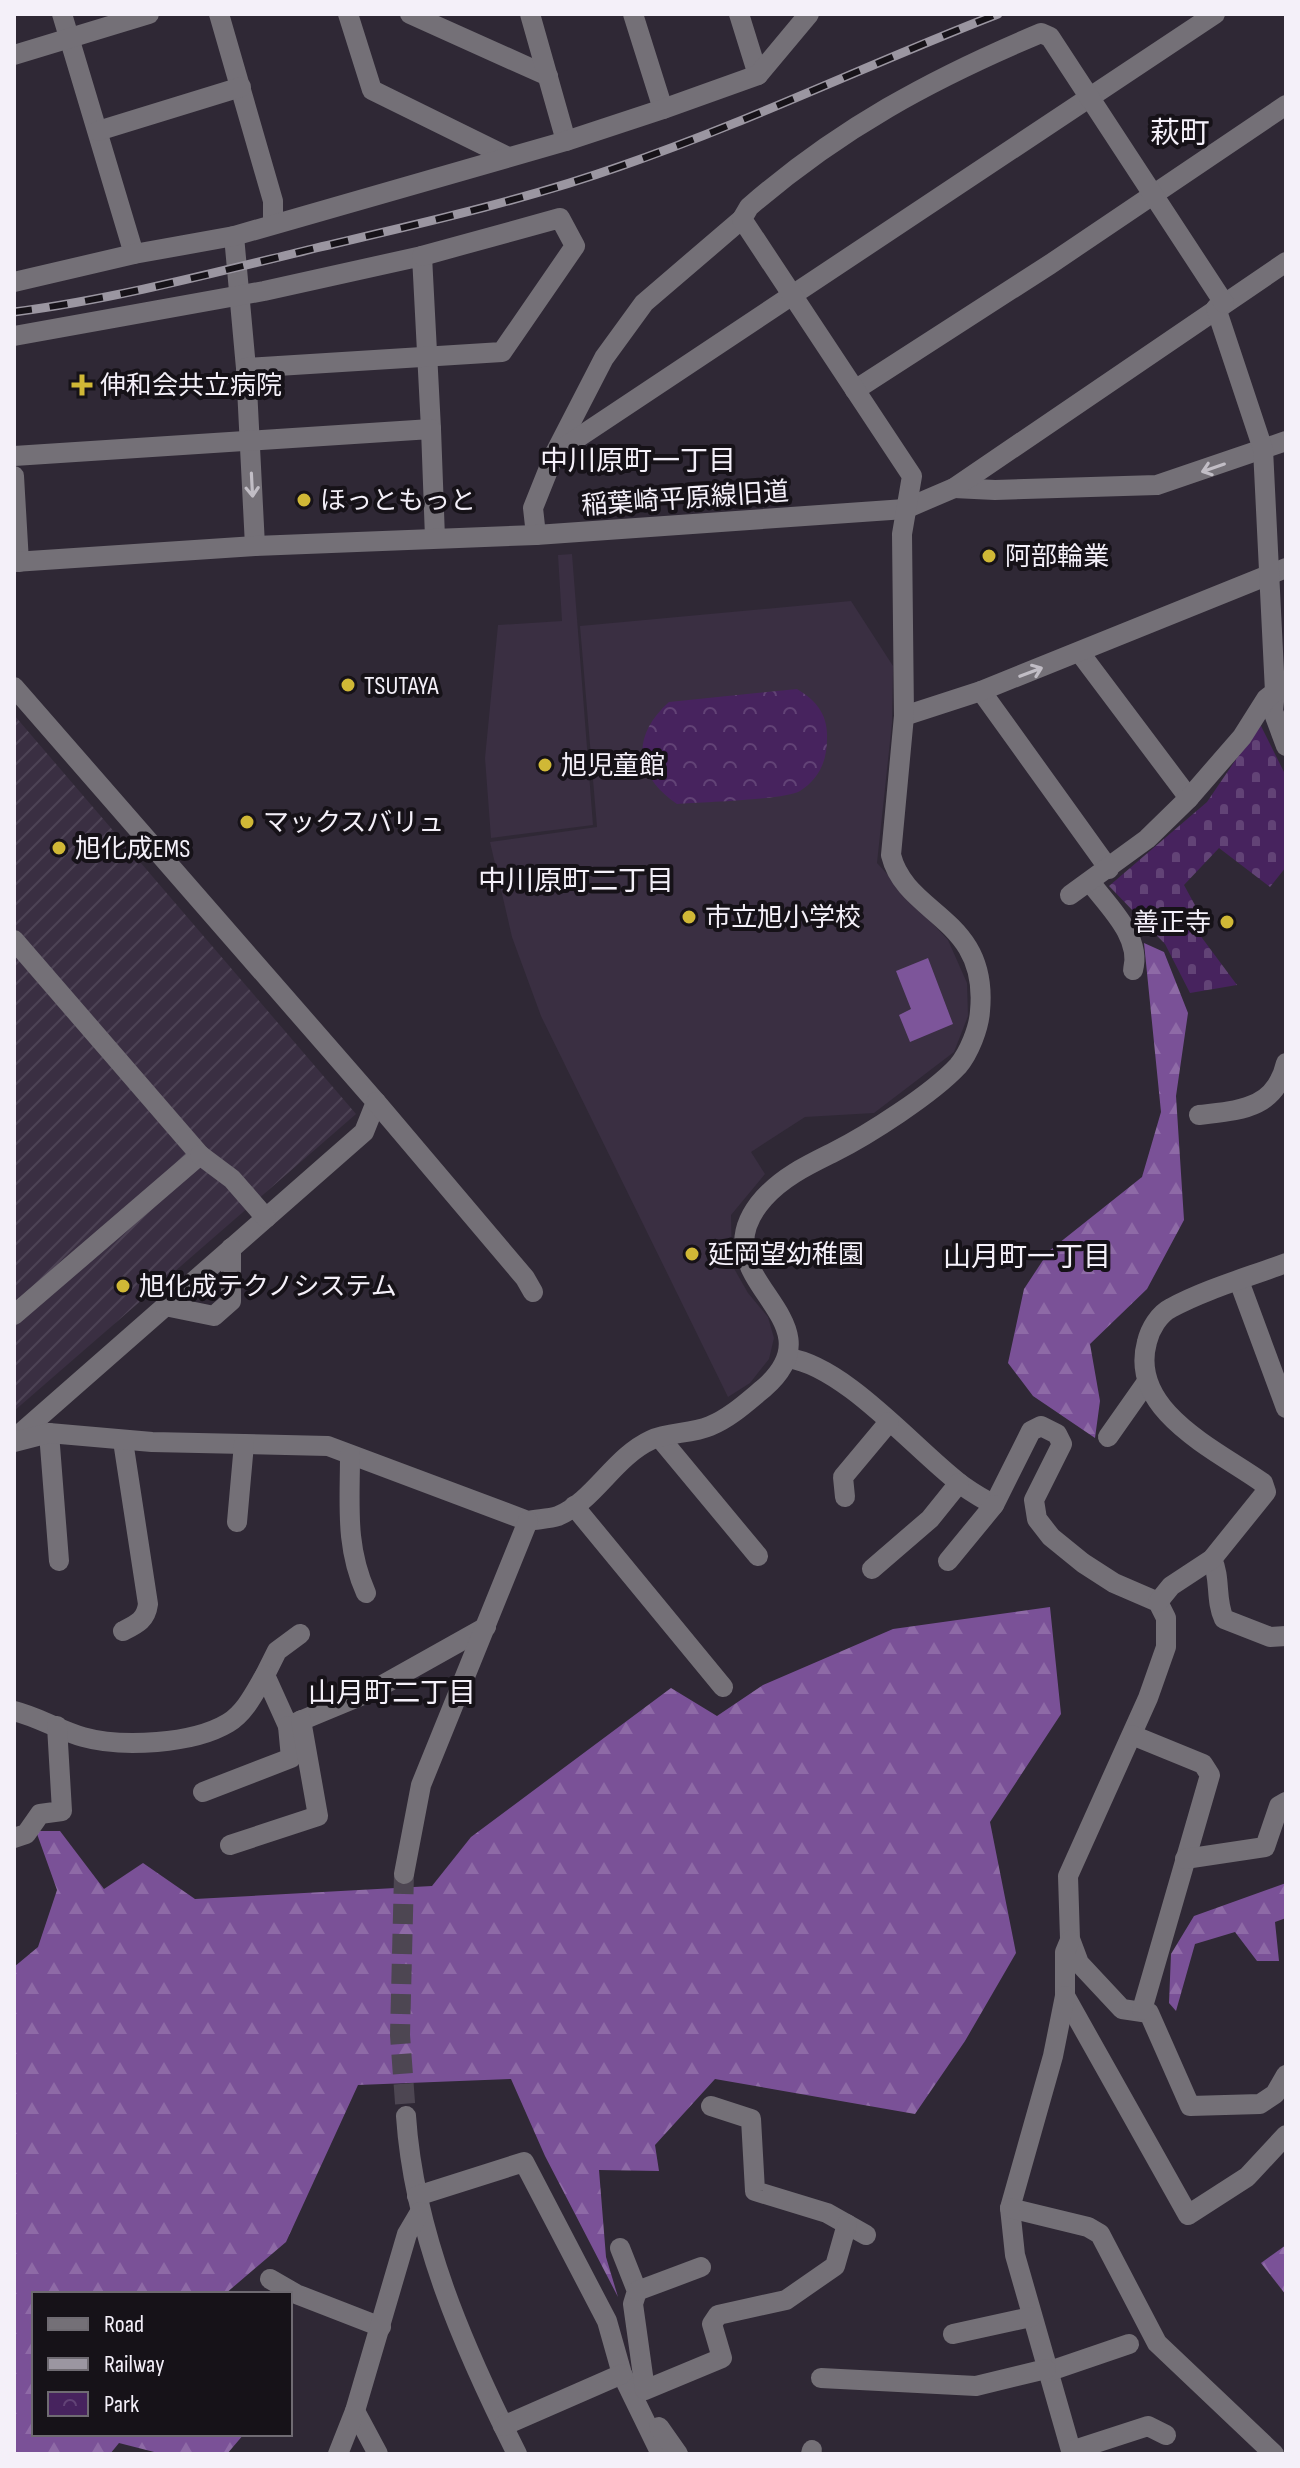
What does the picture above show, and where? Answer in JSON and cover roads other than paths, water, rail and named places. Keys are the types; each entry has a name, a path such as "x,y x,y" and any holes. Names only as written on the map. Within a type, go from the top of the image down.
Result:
{"street":[{"path":"62,14 134,254"},
{"path":"14,55 149,14"},
{"path":"219,14 273,201 273,222"},
{"path":"348,14 372,90 508,157"},
{"path":"410,14 548,76"},
{"path":"530,14 566,141"},
{"path":"633,14 663,109"},
{"path":"739,14 758,75"},
{"path":"14,282 134,254 234,236 273,222 566,141 663,109 758,75 809,14"},
{"path":"555,453 1215,14"},
{"path":"536,535 533,508 555,453 604,358 644,303 742,219 757,200 835,137 960,67 1041,33 1050,37 1220,306 1263,449 1278,571 1280,692 1273,711 1286,746"},
{"path":"98,131 241,87"},
{"path":"855,390 1049,265 1286,105"},
{"path":"14,336 241,295 422,256 560,218 575,246 502,352 246,368"},
{"path":"14,1440 49,1433 123,1441 328,1446 528,1521 557,1517 574,1506 615,1465 660,1438 709,1426 741,1408 771,1382 788,1358 790,1337 781,1314 757,1283 743,1252 746,1223 763,1199 786,1178 923,1095 959,1065 970,1045 980,1012 979,976 968,946 895,869 891,855 904,716 902,534 912,476 742,219"},
{"path":"234,236 246,368 255,546"},
{"path":"422,256 435,538"},
{"name":"稲葉崎平原線旧道","path":"17,562 255,546 536,535 905,509 954,488 1286,262"},
{"path":"14,456 431,429"},
{"path":"954,488 995,490 1157,485 1286,441"},
{"path":"14,476 17,562"},
{"path":"904,716 981,691 1080,653 1278,571"},
{"path":"1080,653 1189,798"},
{"path":"14,687 376,1102 525,1278 533,1292"},
{"path":"981,691 1109,869"},
{"path":"1070,895 1147,839 1189,798 1242,737 1266,699 1280,692"},
{"path":"1090,882 1132,939 1136,959 1133,970"},
{"path":"14,940 200,1155 232,1179 266,1218"},
{"path":"1199,1115 1248,1109 1274,1089 1286,1063"},
{"path":"1221,1098 1248,1109"},
{"path":"14,1440 364,1132 376,1102"},
{"path":"14,1315 200,1155"},
{"path":"165,1306 214,1316 231,1301 231,1248"},
{"path":"1158,1602 1171,1586 1212,1559 1266,1492 1263,1483 1168,1413 1146,1383 1143,1357 1148,1337 1161,1315 1170,1308 1286,1263"},
{"path":"1239,1281 1286,1408"},
{"path":"788,1358 808,1361 833,1376 959,1483 994,1505"},
{"path":"1108,1437 1146,1383"},
{"path":"845,1497 843,1477 889,1422"},
{"path":"948,1561 994,1505 1031,1431 1041,1426 1050,1429 1062,1444 1034,1500 1037,1519 1051,1537 1083,1563 1114,1583 1158,1602 1166,1618 1166,1647 1132,1735 1068,1876 1070,1939 1079,1963 1106,1995 1122,2009 1149,2013 1190,2106 1260,2104 1275,2094 1286,2075"},
{"path":"49,1433 59,1561"},
{"path":"660,1438 758,1556"},
{"path":"123,1441 148,1604 146,1615 140,1622 123,1631"},
{"path":"237,1522 244,1444"},
{"path":"350,1455 350,1545 352,1562 366,1593"},
{"path":"872,1569 930,1519 959,1483"},
{"path":"574,1506 723,1687"},
{"path":"404,1874 421,1785 528,1521"},
{"path":"1212,1559 1218,1573 1220,1610 1224,1619 1270,1637 1286,1636"},
{"path":"294,1723 370,1692 486,1627"},
{"path":"14,1711 85,1738 149,1744 205,1732 229,1723 246,1707 277,1651 300,1634"},
{"path":"230,1845 318,1816 294,1723 265,1675"},
{"path":"203,1792 291,1758 294,1723"},
{"path":"14,1838 26,1834 40,1814 62,1811 57,1726"},
{"path":"1132,1735 1203,1764 1210,1775 1142,2010"},
{"path":"1185,1859 1265,1847 1279,1806 1286,1802"},
{"path":"1070,1939 1065,1952 1065,1996 1053,2056 1010,2208 1015,2255 1071,2453 1148,2426 1166,2435"},
{"path":"1065,1996 1188,2215 1247,2177 1286,2135"},
{"path":"711,2106 751,2119 755,2191 827,2213 866,2235"},
{"path":"406,2116 409,2156 419,2204 478,2378 517,2454"},
{"path":"338,2454 355,2411 407,2234 419,2204 524,2162 607,2321 622,2374 662,2453"},
{"path":"1010,2208 1088,2227 1100,2234 1157,2343 1274,2454"},
{"path":"645,2390 722,2358 712,2324 718,2315 786,2300 835,2266 847,2224"},
{"path":"620,2248 637,2291 633,2304 645,2390"},
{"path":"637,2291 701,2267"},
{"path":"270,2279 296,2294 381,2327"},
{"path":"953,2334 1031,2317"},
{"path":"607,2321 619,2323 660,2429 662,2453"},
{"path":"821,2378 976,2386 1046,2371 1129,2344"},
{"path":"503,2426 622,2374"},
{"path":"355,2411 378,2454"}],"tunnel":[{"path":"404,1874 400,2035 406,2116"}],"railway":[{"path":"14,312 166,284 431,221 546,190 716,131 998,14"}],"place":[{"name":"伸和会共立病院","path":"82,385"},
{"name":"ほっともっと","path":"304,500"},
{"name":"阿部輪業","path":"989,556"},
{"name":"TSUTAYA","path":"348,685"},
{"name":"旭児童館","path":"545,765"},
{"name":"マックスバリュ","path":"247,822"},
{"name":"旭化成EMS","path":"59,848"},
{"name":"市立旭小学校","path":"689,917"},
{"name":"善正寺","path":"1227,922"},
{"name":"延岡望幼稚園","path":"692,1254"},
{"name":"旭化成テクノシステム","path":"123,1286"}],"district":[{"name":"萩町","path":"1180,133"},
{"name":"中川原町一丁目","path":"638,460"},
{"name":"中川原町二丁目","path":"576,880"},
{"name":"山月町一丁目","path":"1027,1256"},
{"name":"山月町二丁目","path":"392,1692"}]}
